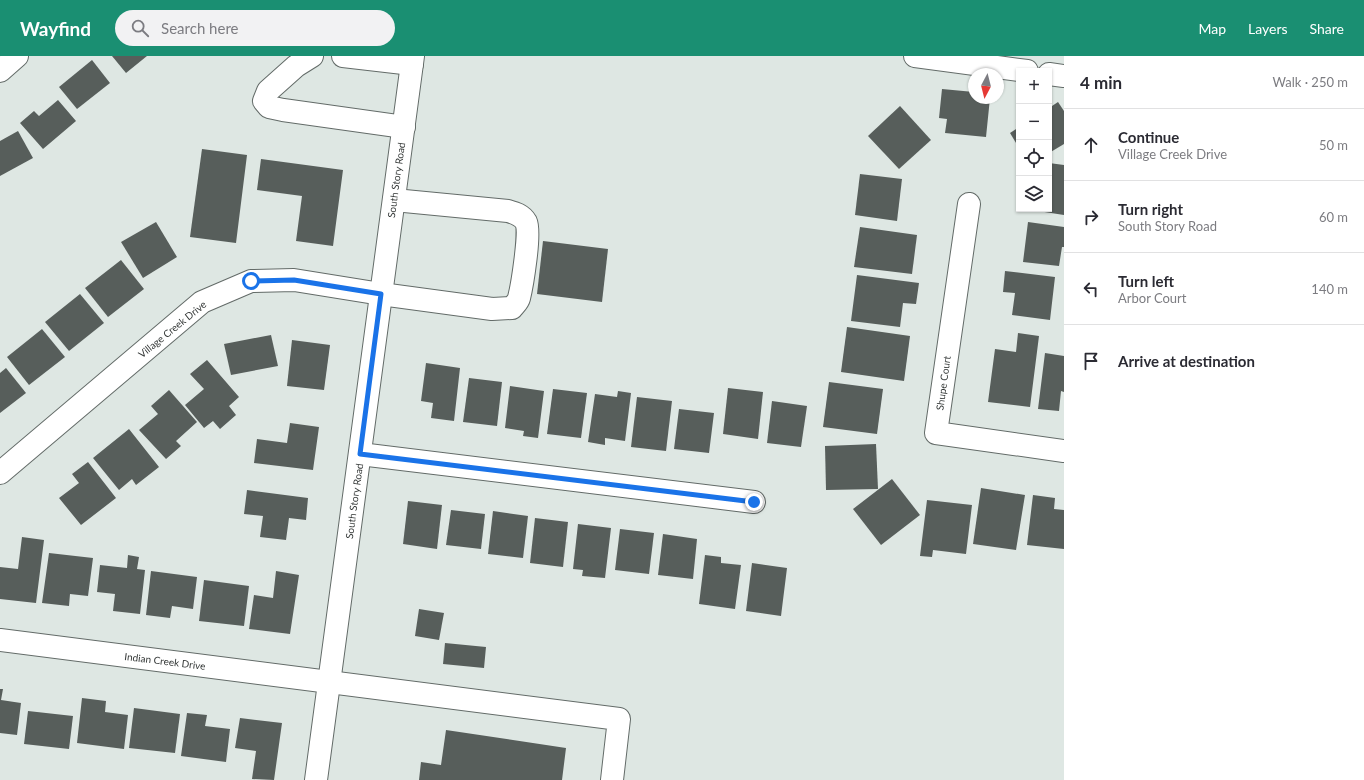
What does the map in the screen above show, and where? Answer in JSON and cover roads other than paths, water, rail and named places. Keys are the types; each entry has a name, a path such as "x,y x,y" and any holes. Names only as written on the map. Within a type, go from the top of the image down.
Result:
{"street":[{"path":"0,71 17,56"},
{"path":"312,56 296,66 268,91 264,101 269,107 404,127"},
{"path":"343,56 413,60"},
{"path":"915,56 1016,70"},
{"name":"South Story Road","path":"316,780 413,60"},
{"path":"1052,74 1064,76"},
{"name":"Village Creek Drive","path":"0,474 202,302 251,281 294,280 381,294 492,309 512,308 518,300 527,241 528,229 526,221 519,215 508,212 394,200"},
{"name":"Shupe Court","path":"969,204 936,433 1064,451"},
{"path":"360,454 754,502"},
{"name":"Indian Creek Drive","path":"0,640 619,719 612,780"}]}
